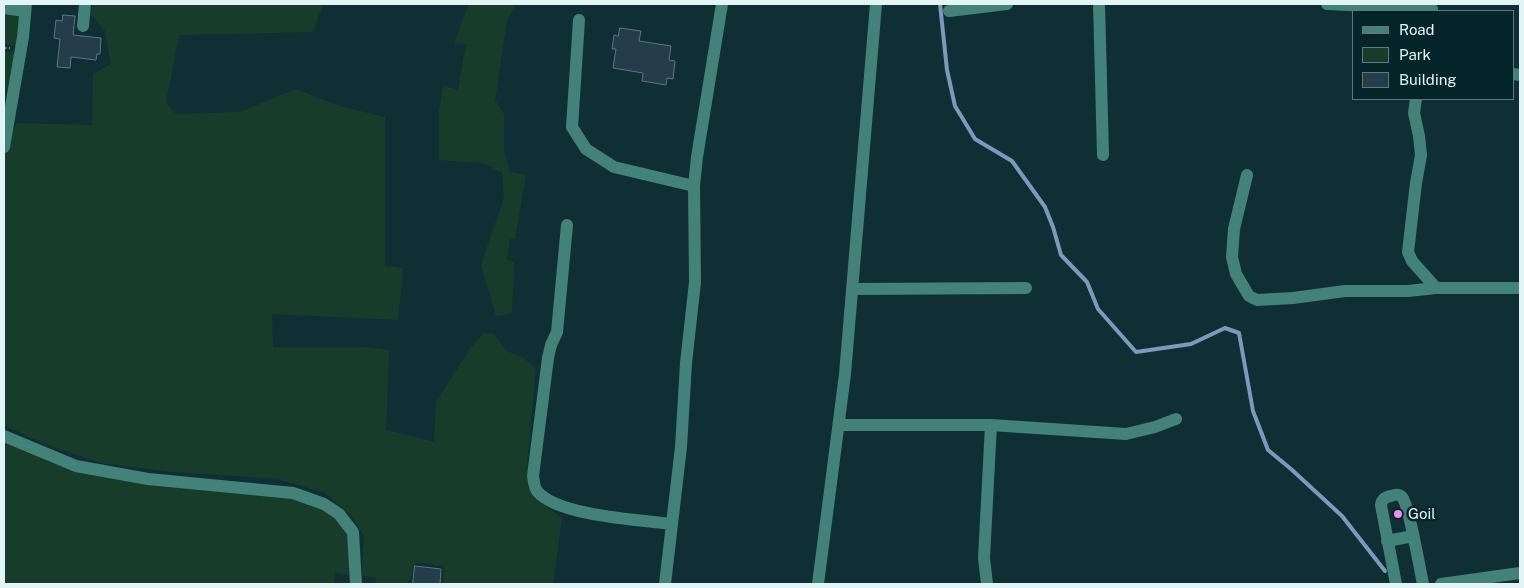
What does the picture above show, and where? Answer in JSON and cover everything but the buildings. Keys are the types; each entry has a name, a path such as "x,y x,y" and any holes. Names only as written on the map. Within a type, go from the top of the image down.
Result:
{"street":[{"path":"83,26 85,4"},
{"path":"664,584 681,447 686,363 695,282 694,186 722,4"},
{"path":"818,584 845,374 876,4"},
{"path":"949,12 1008,4"},
{"path":"1099,4 1103,155"},
{"path":"1327,4 1432,8"},
{"path":"4,8 26,8 23,38 4,147"},
{"path":"579,20 572,127 586,149 614,167 694,186"},
{"path":"1416,100 1414,114 1420,136 1421,155 1408,252 1412,261 1436,288"},
{"path":"1247,175 1234,229 1232,257 1236,274 1249,296 1257,300 1293,298 1345,291 1520,288"},
{"path":"567,225 557,332 548,358 533,476 537,490 544,496 576,511 672,524"},
{"path":"852,289 1026,288"},
{"path":"838,424 991,425 1126,434 1176,419"},
{"path":"988,584 984,558 991,425"},
{"path":"4,436 76,466 148,479 293,492 324,504 339,514 353,532 356,584"},
{"path":"1396,584 1381,505 1382,500 1396,494 1404,499 1422,584"},
{"path":"1387,541 1413,536"},
{"path":"1441,584 1520,573"}],"green space":[{"path":"92,4 323,4 313,32 179,35 166,102 176,114 240,112 296,89 339,106 385,117 385,266 403,268 398,320 272,314 273,347 363,347 389,350 386,430 434,442 436,402 469,350 484,333 494,334 507,351 524,358 536,369 527,464 535,498 562,518 553,584 443,584 444,566 416,562 411,577 406,584 376,584 376,578 362,576 364,536 353,518 325,493 278,479 173,472 101,463 42,443 4,425 4,157 16,123 92,125 93,74 111,64 105,31 91,15"},
{"path":"469,4 516,4 507,21 495,100 504,114 504,152 510,172 526,175 515,239 510,239 507,260 514,262 512,313 496,316 481,264 504,198 502,173 484,163 439,160 439,112 443,86 458,90 466,44 454,43"},
{"path":"4,12 19,15 16,46 4,44"},
{"path":"4,51 16,52 10,91 4,90"},
{"path":"4,439 77,469 292,495 336,516 349,537 350,574 335,573 334,584 4,584"}],"waterway":[{"path":"940,4 947,70 955,106 975,139 1012,161 1045,207 1061,255 1087,282 1098,309 1136,352 1191,344 1225,328 1239,333 1253,411 1268,450 1342,516 1385,571"}],"place":[{"name":"Goil","path":"1398,514"}]}
